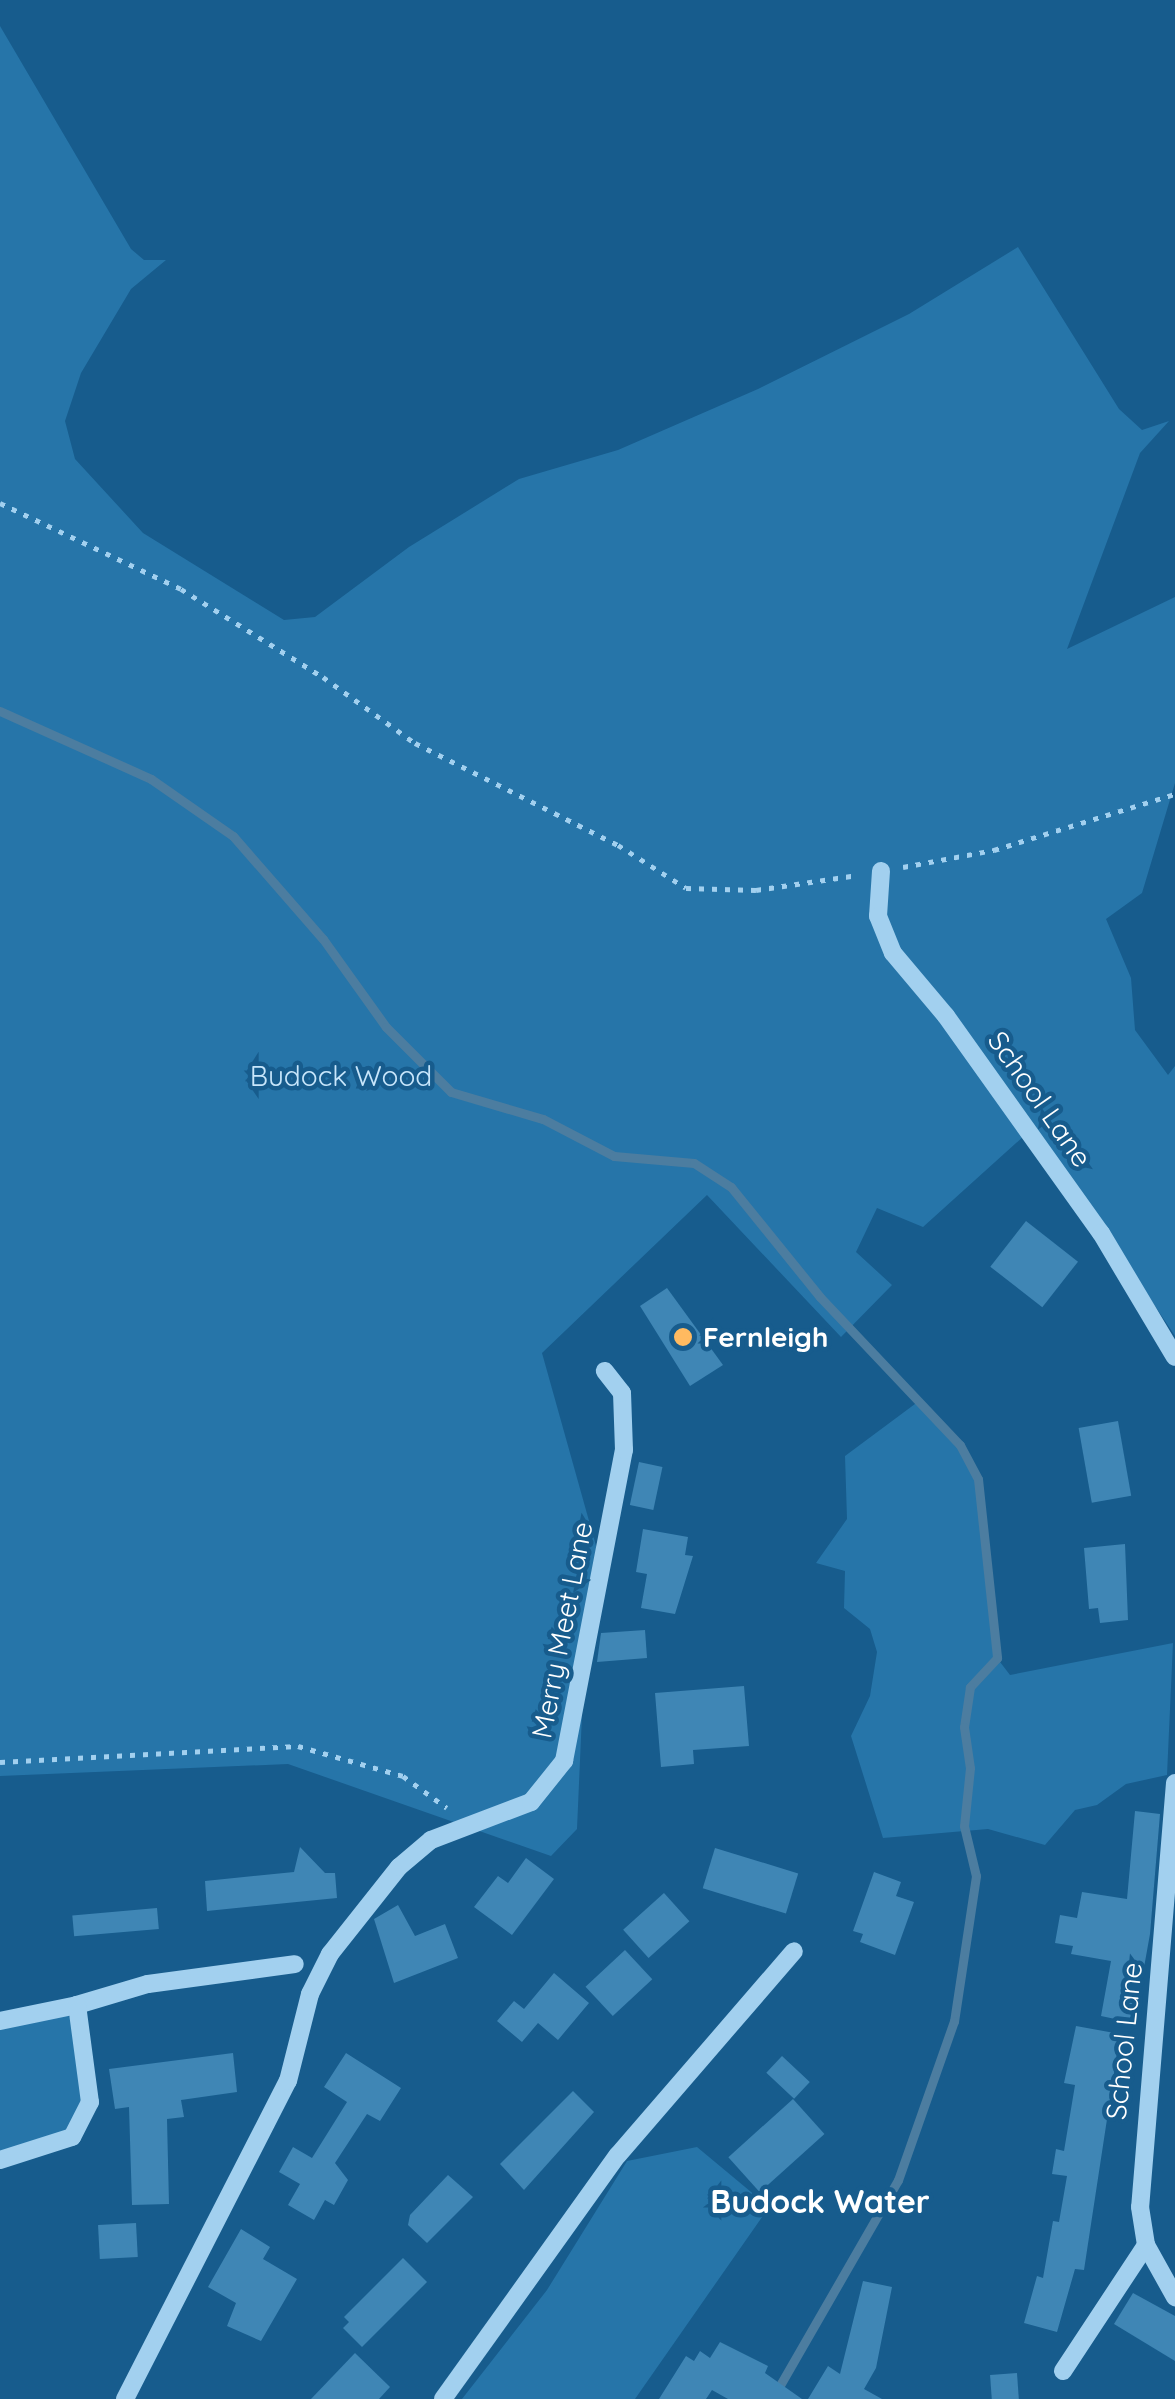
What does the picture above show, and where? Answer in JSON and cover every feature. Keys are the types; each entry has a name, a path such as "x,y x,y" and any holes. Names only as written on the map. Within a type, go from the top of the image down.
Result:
{"street":[{"name":"School Lane","path":"880,872 878,916 893,952 946,1016 1101,1233 1175,1358"},
{"name":"Merry Meet Lane","path":"125,2399 284,2090 310,1994 330,1954 399,1867 432,1840 515,1809 546,1789 570,1739 579,1660 624,1450 622,1394 605,1371"},
{"name":"School Lane","path":"1175,1783 1142,2139 1146,2244 1175,2296"},
{"path":"443,2399 528,2287 618,2155 794,1951"},
{"path":"0,2021 77,2005 148,1984 295,1964"},
{"path":"0,2160 72,2137 90,2102 77,2005"},
{"path":"1064,2371 1146,2244"}],"path":[{"path":"0,503 181,589 324,676 415,743 618,844 686,888 756,890 880,872 994,850 1175,794"},
{"path":"0,1762 298,1746 404,1776 470,1825"}],"green space":[{"name":"Budock Wood","path":"0,26 131,249 144,260 166,260 131,289 81,373 65,421 75,459 143,533 284,620 315,617 409,547 519,479 618,450 758,389 909,314 1018,247 1119,409 1142,430 1169,421 1140,453 1067,649 1175,597 1175,783 1142,893 1106,919 1131,978 1135,1030 1168,1075 1175,1066 1175,1336 1035,1126 923,1227 877,1208 856,1252 892,1285 841,1337 707,1195 542,1353 605,1578 584,1669 577,1829 551,1856 288,1764 0,1776"},
{"path":"919,1401 960,1445 978,1479 997,1658 1010,1675 1173,1643 1167,1775 1126,1784 1097,1805 1075,1810 1045,1845 988,1829 883,1838 851,1736 870,1696 877,1652 870,1629 844,1608 845,1571 816,1563 847,1519 845,1456"},
{"path":"66,2014 75,2021 84,2102 68,2134 0,2155 0,2027"},
{"path":"697,2147 769,2207 635,2399 462,2399 547,2290 627,2161"}],"building":[{"path":"1026,1221 1078,1262 1042,1307 990,1267"},
{"name":"Fernleigh","path":"667,1288 723,1365 690,1386 640,1306"},
{"path":"1118,1421 1131,1496 1092,1503 1079,1428"},
{"path":"639,1462 662,1467 653,1510 630,1505"},
{"path":"643,1529 688,1537 685,1555 693,1556 675,1614 641,1608 647,1574 636,1572"},
{"path":"1125,1544 1128,1620 1100,1623 1098,1608 1089,1609 1084,1548"},
{"path":"645,1630 647,1658 597,1662 601,1633"},
{"path":"744,1686 749,1746 693,1750 694,1764 661,1767 655,1693"},
{"path":"1135,1811 1160,1814 1150,1934 1134,2023 1101,2016 1111,1961 1071,1954 1073,1946 1055,1943 1060,1915 1077,1918 1082,1892 1127,1899"},
{"path":"300,1847 325,1873 335,1873 337,1898 207,1911 205,1881 294,1872"},
{"path":"715,1848 798,1873 786,1914 703,1888"},
{"path":"526,1858 554,1879 512,1935 474,1907 498,1876 508,1883"},
{"path":"874,1872 901,1882 896,1896 914,1902 895,1955 860,1942 863,1934 853,1931"},
{"path":"664,1893 689,1921 649,1958 623,1930"},
{"path":"398,1905 415,1936 445,1924 458,1958 394,1983 374,1919"},
{"path":"157,1908 159,1929 74,1936 72,1915"},
{"path":"625,1950 652,1979 613,2016 586,1987"},
{"path":"554,1973 589,2003 558,2040 538,2023 522,2042 497,2021 514,2001 524,2009"},
{"path":"1076,2026 1120,2034 1084,2270 1075,2269 1057,2332 1024,2323 1037,2276 1043,2278 1053,2221 1059,2222 1067,2176 1052,2174 1056,2149 1064,2151 1075,2085 1064,2083"},
{"path":"233,2053 237,2092 181,2100 184,2117 167,2119 169,2204 132,2205 129,2107 115,2109 109,2069"},
{"path":"346,2053 401,2088 380,2121 367,2114 335,2163 348,2180 334,2205 325,2200 314,2220 288,2205 300,2184 279,2172 293,2147 312,2158 347,2102 324,2087"},
{"path":"782,2056 810,2082 794,2099 766,2073"},
{"path":"573,2091 594,2112 524,2190 500,2164"},
{"path":"793,2099 824,2134 760,2192 728,2157"},
{"path":"448,2175 473,2197 427,2243 408,2225 410,2215"},
{"path":"136,2223 138,2257 100,2259 98,2225"},
{"path":"241,2229 270,2247 263,2259 297,2279 261,2341 227,2326 236,2303 208,2287"},
{"path":"403,2258 427,2282 362,2347 343,2328 349,2322 344,2317"},
{"path":"863,2281 892,2287 876,2368 864,2389 882,2399 808,2399 828,2366 840,2374"},
{"path":"1133,2293 1175,2316 1175,2361 1114,2324"},
{"path":"720,2342 768,2366 765,2373 802,2399 728,2399 712,2390 706,2399 659,2399 686,2356 694,2361 700,2351 710,2358"},
{"path":"355,2353 390,2387 379,2399 311,2399"},
{"path":"1017,2373 1019,2399 992,2399 990,2375"}],"waterway":[{"path":"0,711 151,779 233,836 323,939 386,1027 451,1092 543,1119 614,1156 694,1163 731,1187 820,1297 960,1445 978,1479 997,1658 970,1687 964,1727 970,1768 964,1826 976,1876 954,2021 898,2180 772,2399"}],"place":[{"name":"Fernleigh","path":"683,1337"}],"district":[{"name":"Budock Water","path":"820,2201"}]}
